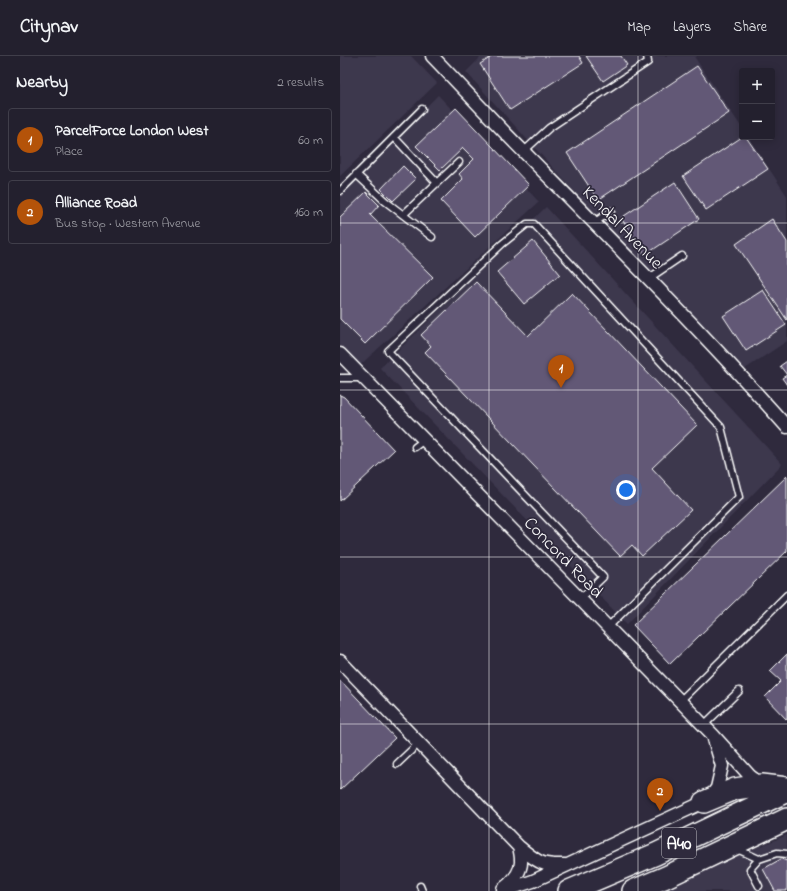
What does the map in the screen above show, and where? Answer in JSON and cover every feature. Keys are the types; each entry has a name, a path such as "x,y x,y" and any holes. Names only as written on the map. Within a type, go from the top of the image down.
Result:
{"highway":[{"path":"704,802 735,789 762,785 787,789"},
{"name":"A40","path":"569,891 656,854 787,789"},
{"name":"A40","path":"633,891 666,877 787,819"}],"street":[{"name":"Kendal Avenue","path":"432,56 523,152 648,278 728,362 786,426"},
{"name":"Concord Road","path":"340,354 364,378 420,443 580,599 704,725 750,776 762,785"},
{"path":"340,661 519,847 542,864 550,866 566,865"},
{"path":"504,891 533,881 709,799 717,788 722,766 714,736"},
{"path":"500,891 511,882 519,870 521,859 519,847"}],"lane":[{"path":"523,152 549,128 648,62 647,56"},
{"path":"340,191 422,109"},
{"path":"394,137 437,182"},
{"path":"403,215 459,162"},
{"path":"356,174 385,201 432,237"},
{"path":"594,223 611,211"},
{"path":"580,599 603,577 388,351 502,244 527,224 534,224 720,426 739,497 608,627"},
{"path":"648,278 682,256"},
{"path":"340,378 364,378"},
{"path":"680,701 787,595"},
{"path":"704,725 739,691"},
{"path":"397,764 419,743"},
{"path":"732,846 759,859"},
{"path":"759,886 750,869 759,859 777,853 787,854"}],"shaded area":[{"path":"340,56 411,56 437,83 340,176"},
{"path":"482,56 697,56 695,58 739,124 739,140 750,140 787,196 787,341 739,373 466,72"},
{"path":"438,95 539,202 359,366 340,346 340,194"},
{"path":"546,207 782,464 627,624 380,368"},
{"path":"787,835 787,891 653,891"}],"building":[{"path":"493,56 579,56 583,63 510,110 480,64"},
{"path":"586,56 621,56 627,65 603,81"},
{"path":"697,66 729,113 598,200 567,153"},
{"path":"456,108 529,185 475,237 441,201 463,179 459,174 474,159 463,148 440,170 416,146"},
{"path":"739,139 748,140 768,169 706,210 683,176"},
{"path":"403,166 416,179 393,201 381,189"},
{"path":"675,182 699,219 645,255 621,218"},
{"path":"366,192 379,205 370,215 433,277 365,344 340,319 340,217"},
{"path":"772,219 787,242 787,320 736,244"},
{"path":"533,241 560,274 524,304 497,272"},
{"path":"476,282 528,336 572,293 697,425 652,468 691,510 642,556 632,545 620,556 425,352 431,346 421,335"},
{"path":"763,290 786,325 746,351 723,316"},
{"path":"787,361 787,375 780,366"},
{"path":"787,375 787,385 782,378"},
{"path":"340,395 344,397 394,450 340,501"},
{"path":"787,476 787,551 670,664 633,625"},
{"path":"787,654 787,720 765,697 781,681 770,671"},
{"path":"340,680 395,738 340,790"},
{"path":"781,859 787,861 787,891 775,891 763,869"}],"place":[{"name":"ParcelForce London West","path":"561,388"},
{"name":"Alliance Road","path":"660,811"}]}
